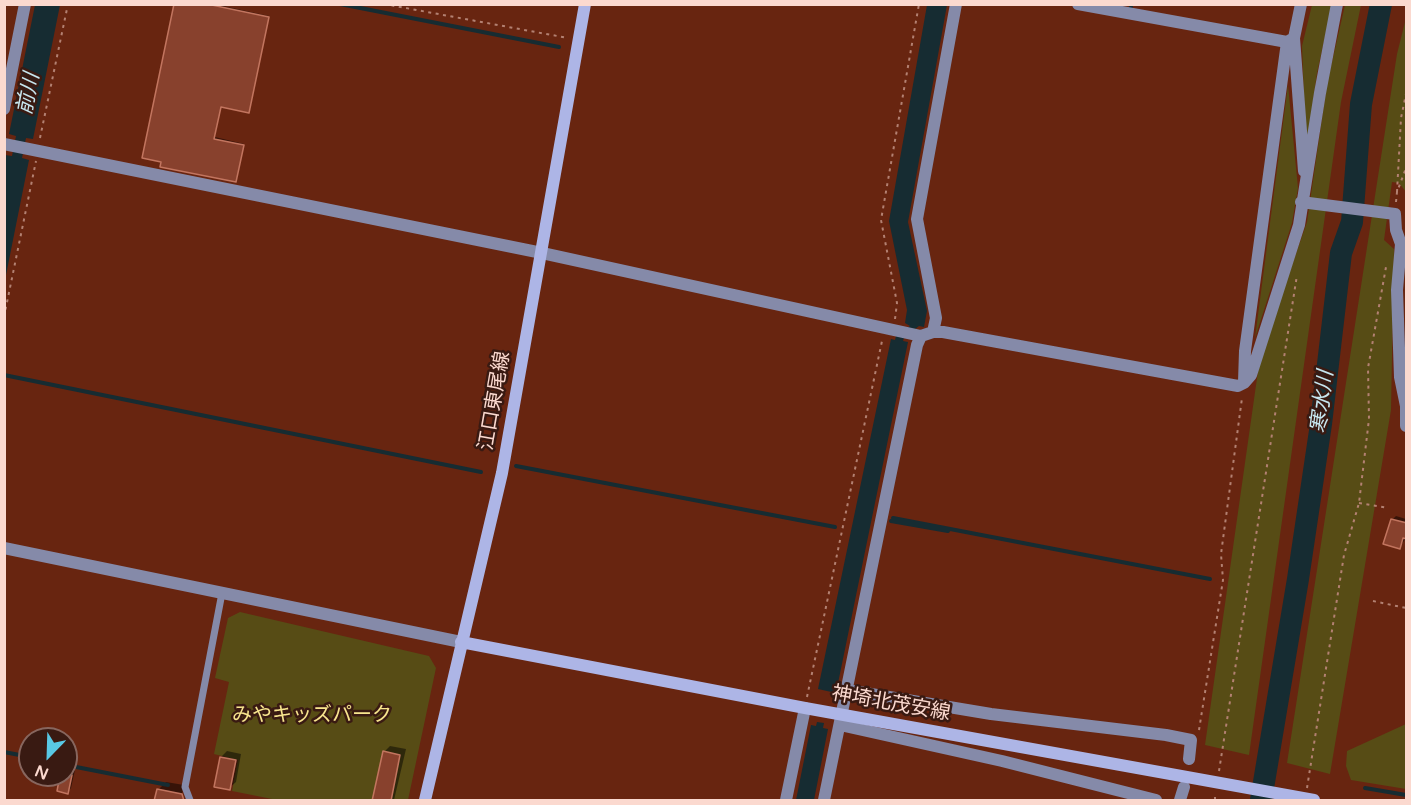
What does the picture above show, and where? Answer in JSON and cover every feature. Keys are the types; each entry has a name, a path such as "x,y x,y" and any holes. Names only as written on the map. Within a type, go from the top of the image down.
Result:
{"main road":[{"name":"江口東尾線","path":"425,801 502,472 585,4"},
{"name":"神埼北茂安線","path":"461,642 805,708 841,720 1310,800"}],"street":[{"path":"4,109 25,4"},
{"path":"911,333 936,318 917,219 956,4"},
{"path":"1078,4 1291,40"},
{"path":"1244,383 1245,351 1291,40 1301,4"},
{"path":"1305,187 1337,4"},
{"path":"8,144 542,253 911,333 943,332 1238,386 1251,375 1305,202 1291,40"},
{"path":"1305,202 1392,214 1401,244 1397,290 1400,377 1406,404 1407,426"},
{"path":"824,801 915,356 911,333"},
{"path":"4,548 461,642"},
{"path":"847,690 991,714 1191,740 1189,759"},
{"path":"786,801 805,708"},
{"path":"841,720 1156,801"},
{"path":"1102,801 1104,787"},
{"path":"1180,801 1184,787"}],"lane":[{"path":"190,801 185,787 222,592"}],"path":[{"path":"384,4 579,40"},
{"path":"911,333 895,322 897,303 881,220 919,4"},
{"path":"1392,214 1397,192 1401,118 1407,94"},
{"path":"1397,192 1407,168"},
{"path":"1310,800 1344,555 1359,503 1369,419 1368,368 1387,257"},
{"path":"1216,783 1223,756 1297,273"},
{"path":"805,708 882,340 911,333"},
{"path":"1191,740 1200,730 1223,580 1221,554 1244,383"},
{"path":"1359,503 1388,507"},
{"path":"1373,601 1407,608"}],"green space":[{"path":"1312,5 1332,5 1317,73 1306,151 1302,46"},
{"path":"1345,5 1361,5 1341,102 1249,755 1205,745 1260,357 1307,222 1327,84"},
{"path":"1406,18 1406,192 1399,183 1392,182 1384,240 1394,249 1391,410 1330,774 1287,763 1397,54"},
{"path":"1288,85 1298,188 1292,223 1255,338"},
{"name":"みやキッズパーク","path":"240,612 429,656 436,668 408,800 277,800 232,791 238,760 214,754 229,682 215,678 228,618"},
{"path":"1406,724 1406,789 1351,780 1346,766 1347,751"}],"water":[{"name":"前川","path":"35,5 60,5 33,139 26,138 22,158 29,160 5,280 5,155 12,156 16,136 9,134"},
{"path":"927,5 947,5 908,222 927,311 924,327 919,326 903,341 908,342 836,693 818,689 891,339 895,340 896,336 910,326 905,323 907,310 889,221"},
{"path":"817,722 824,723 823,728 828,729 814,800 796,800 811,725 816,726"}],"building":[{"path":"174,4 207,4 269,17 249,113 221,107 214,139 244,145 236,182 160,167 161,162 142,158"},
{"path":"1391,519 1407,523 1407,539 1403,538 1400,549 1383,544"},
{"path":"383,751 400,755 391,801 372,801"},
{"path":"220,757 236,760 230,790 214,787"},
{"path":"58,787 69,787 68,794 57,791"},
{"path":"157,789 182,794 184,801 154,801"}],"waterway":[{"path":"340,4 559,47"},
{"name":"寒水川","path":"1261,800 1321,424 1341,253 1352,222 1361,104 1381,4"},
{"path":"4,375 481,472"},
{"path":"516,466 835,527"},
{"path":"893,518 1210,579"},
{"path":"891,521 948,531"},
{"path":"4,752 18,755"},
{"path":"78,767 168,785"},
{"path":"1365,788 1406,795"}]}
